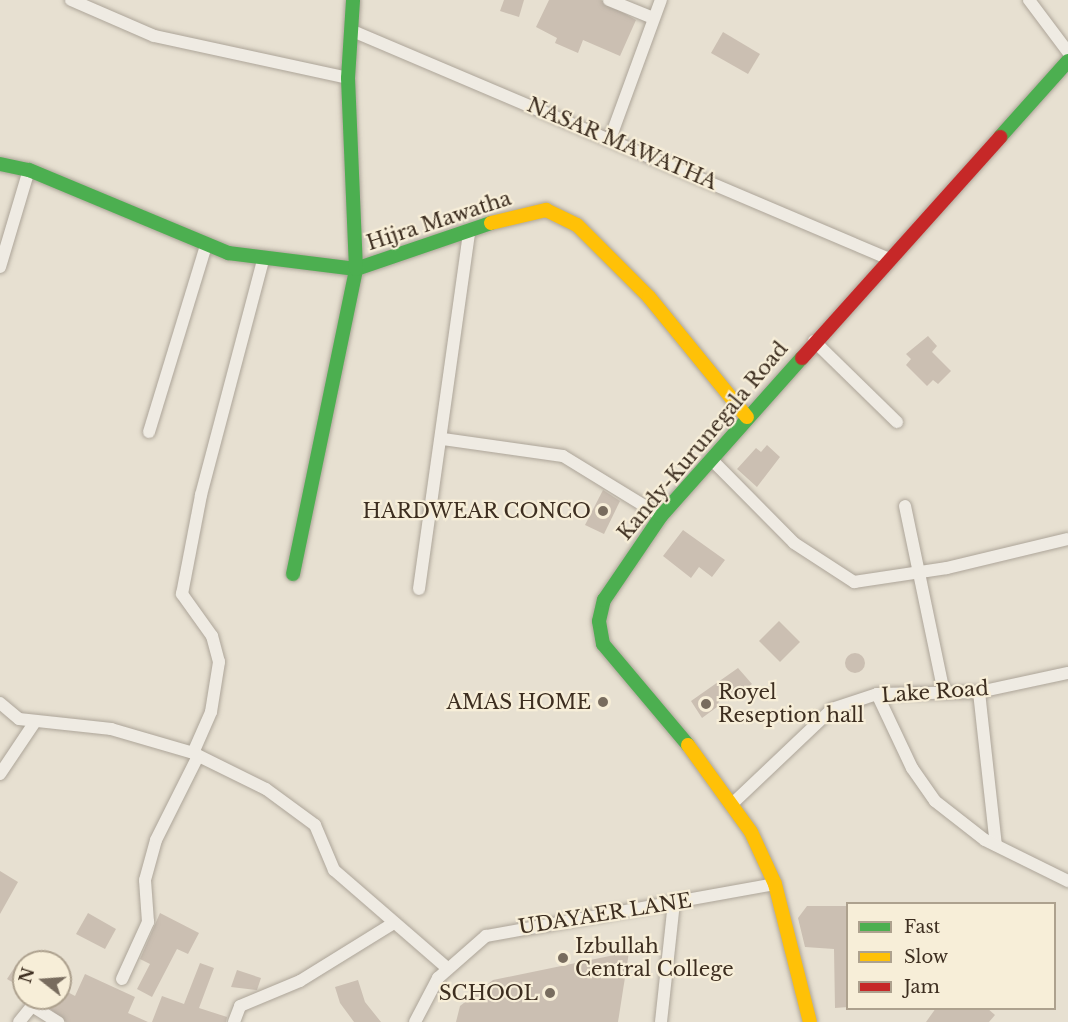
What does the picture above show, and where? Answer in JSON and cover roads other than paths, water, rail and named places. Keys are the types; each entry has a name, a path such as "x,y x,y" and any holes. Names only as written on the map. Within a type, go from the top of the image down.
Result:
{"main road":[{"path":"293,574 356,268 348,78 355,32 353,0"},
{"name":"Kandy-Kurunegala Road","path":"810,1022 775,884 732,804 603,644 599,621 604,600 661,516 888,258 1068,61"},
{"name":"Hijra Mawatha","path":"0,164 28,170 206,246 263,260 356,268 469,234 501,218 546,210 577,225 649,297 747,417"}],"street":[{"path":"70,0 154,36 348,78"},
{"path":"609,0 653,18"},
{"path":"610,139 653,18 662,0"},
{"path":"1029,0 1068,52"},
{"name":"NASAR MAWATHA","path":"355,32 888,258"},
{"path":"0,267 28,170"},
{"path":"419,589 443,439 469,234"},
{"path":"149,432 206,246"},
{"path":"122,979 148,922 145,880 156,840 196,754 211,712 219,662 212,636 182,594 201,495 263,260"},
{"path":"814,341 897,422"},
{"path":"443,439 563,456 661,516"},
{"path":"711,459 822,565 854,582 921,572 1068,539"},
{"path":"905,506 921,572 944,693"},
{"name":"Lake Road","path":"732,804 832,709 877,694 979,692 1068,674"},
{"path":"979,692 996,845"},
{"path":"877,694 912,768 935,801 996,845 1068,881"},
{"path":"0,702 19,719 111,729 196,754 266,789 315,825 334,870 447,968 415,1022"},
{"path":"0,774 35,722"},
{"name":"UDAYAER LANE","path":"447,968 503,930 674,903 775,884"},
{"path":"662,1022 674,903"},
{"path":"234,1022 240,1006 320,970 394,923"},
{"path":"19,1022 32,1006 58,1022"}],"place":[{"name":"HARDWEAR CONCO","path":"603,511"},
{"name":"AMAS HOME","path":"603,702"},
{"name":"Royel Reseption hall","path":"706,704"},
{"name":"Izbullah Central College","path":"563,958"},
{"name":"SCHOOL","path":"550,993"}]}
